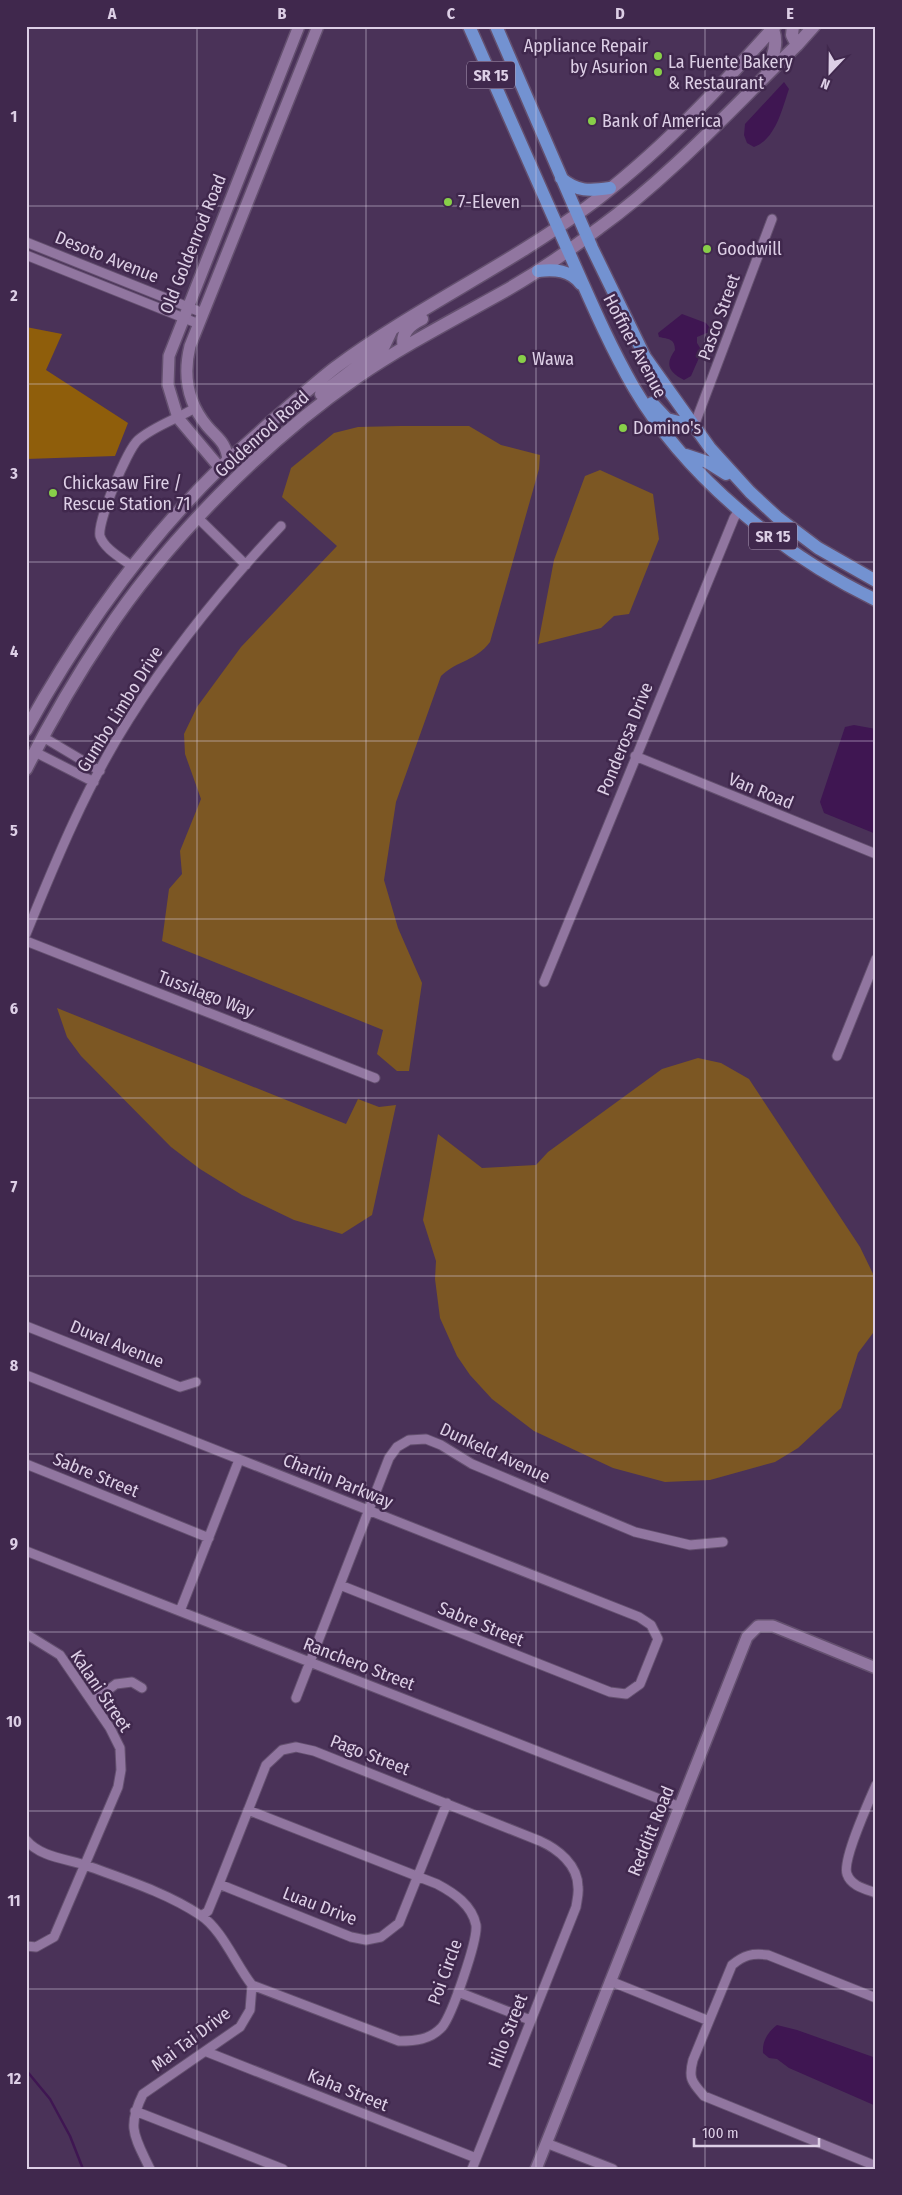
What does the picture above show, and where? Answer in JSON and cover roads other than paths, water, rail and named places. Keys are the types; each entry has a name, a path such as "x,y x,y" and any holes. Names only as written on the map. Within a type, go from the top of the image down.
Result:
{"main road":[{"name":"Hoffner Avenue","path":"469,26 584,287 634,389 683,454 740,509 804,559 876,600"},
{"name":"Hoffner Avenue","path":"496,26 587,237 645,357 710,448 734,475 777,517 818,548 876,581"},
{"path":"793,26 792,35 797,45"},
{"name":"Goldenrod Road","path":"26,769 106,632 157,566 215,500 305,416 358,376 404,347 538,271 587,237 649,188 797,45 814,26"},
{"name":"Goldenrod Road","path":"26,730 90,624 133,567 224,464 334,369 392,328 476,279 558,227 629,174 695,112 774,28"},
{"path":"761,80 774,55 776,44 774,28"},
{"path":"561,177 583,191 610,188"},
{"path":"538,271 552,269 561,271 577,279 584,287"},
{"path":"404,347 402,340 405,332 413,324 457,298 476,279"},
{"path":"305,416 317,397 384,346 392,328"},
{"path":"617,355 627,364 657,410 667,419 694,426"},
{"path":"683,454 713,465 729,476 764,511 777,517"},
{"path":"215,500 231,470 224,464"}],"street":[{"name":"Old Goldenrod Road","path":"224,464 178,418 168,385 169,356 299,26"},
{"name":"Old Goldenrod Road","path":"224,464 227,447 208,426 195,408 190,396 186,373 190,346 318,26"},
{"name":"Pasco Street","path":"694,426 772,219"},
{"name":"Desoto Avenue","path":"26,242 203,313"},
{"name":"Desoto Avenue","path":"26,255 199,324"},
{"path":"133,567 105,544 100,537 101,520 131,448 145,435 195,408"},
{"name":"Ponderosa Drive","path":"544,982 635,756 734,518 740,509"},
{"path":"198,518 246,565"},
{"name":"Gumbo Limbo Drive","path":"26,934 94,782 129,720 175,650 246,565 282,526"},
{"path":"43,737 100,771"},
{"path":"35,752 94,782"},
{"name":"Van Road","path":"635,756 876,854"},
{"path":"70,769 77,757"},
{"name":"Tussilago Way","path":"26,941 375,1078"},
{"path":"837,1056 876,959"},
{"name":"Duval Avenue","path":"26,1326 180,1387 196,1382"},
{"name":"Charlin Parkway","path":"26,1375 639,1618 651,1625 658,1640 640,1684 626,1694 610,1692"},
{"name":"Dunkeld Avenue","path":"296,1698 389,1458 397,1446 409,1440 426,1439 441,1445 472,1464 635,1532 690,1545 723,1542"},
{"path":"180,1611 240,1460"},
{"name":"Sabre Street","path":"26,1464 209,1538"},
{"name":"Ranchero Street","path":"26,1551 680,1807"},
{"name":"Sabre Street","path":"340,1585 610,1692"},
{"name":"Redditt Road","path":"536,2169 747,1637 758,1626 774,1626 876,1668"},
{"name":"Kalani Street","path":"26,1634 60,1655 93,1701 120,1748 121,1770 118,1786 54,1937 36,1947 26,1946"},
{"path":"93,1701 116,1684 132,1682 142,1688"},
{"name":"Pago Street","path":"202,1916 208,1911 266,1765 282,1750 296,1747 314,1751 554,1847 569,1861 579,1885 576,1906"},
{"path":"876,1785 848,1857 846,1874 854,1884 876,1893"},
{"name":"Luau Drive","path":"219,1884 351,1937 366,1940 381,1937 400,1923 448,1803"},
{"name":"Poi Circle","path":"248,1810 454,1893 470,1909 476,1926 474,1947 458,1992 442,2027 419,2041 399,2041 252,1985"},
{"path":"26,1840 57,1859 85,1865 169,1898 202,1916 216,1931 252,1985"},
{"name":"Hilo Street","path":"472,2169 576,1906"},
{"path":"876,1998 768,1955 754,1953 741,1957 732,1964 693,2060 690,2074 694,2084 704,2096 876,2166"},
{"path":"610,1981 709,2020"},
{"name":"Mai Tai Drive","path":"135,2111 143,2094 207,2052 240,2027 250,2010 252,1985"},
{"path":"458,1992 530,2020"},
{"name":"Kaha Street","path":"207,2052 476,2158"},
{"path":"150,2169 135,2138 132,2125 135,2111 282,2169"},
{"path":"546,2143 608,2168"}],"waterway":[{"path":"26,2070 50,2099 70,2136 83,2169"}],"place":[{"name":"Appliance Repair by Asurion","path":"658,56"},
{"name":"La Fuente Bakery & Restaurant","path":"658,72"},
{"name":"Bank of America","path":"592,121"},
{"name":"7-Eleven","path":"448,202"},
{"name":"Goodwill","path":"707,249"},
{"name":"Wawa","path":"522,359"},
{"name":"Domino's","path":"623,428"},
{"name":"Chickasaw Fire / Rescue Station 71","path":"53,493"}]}
